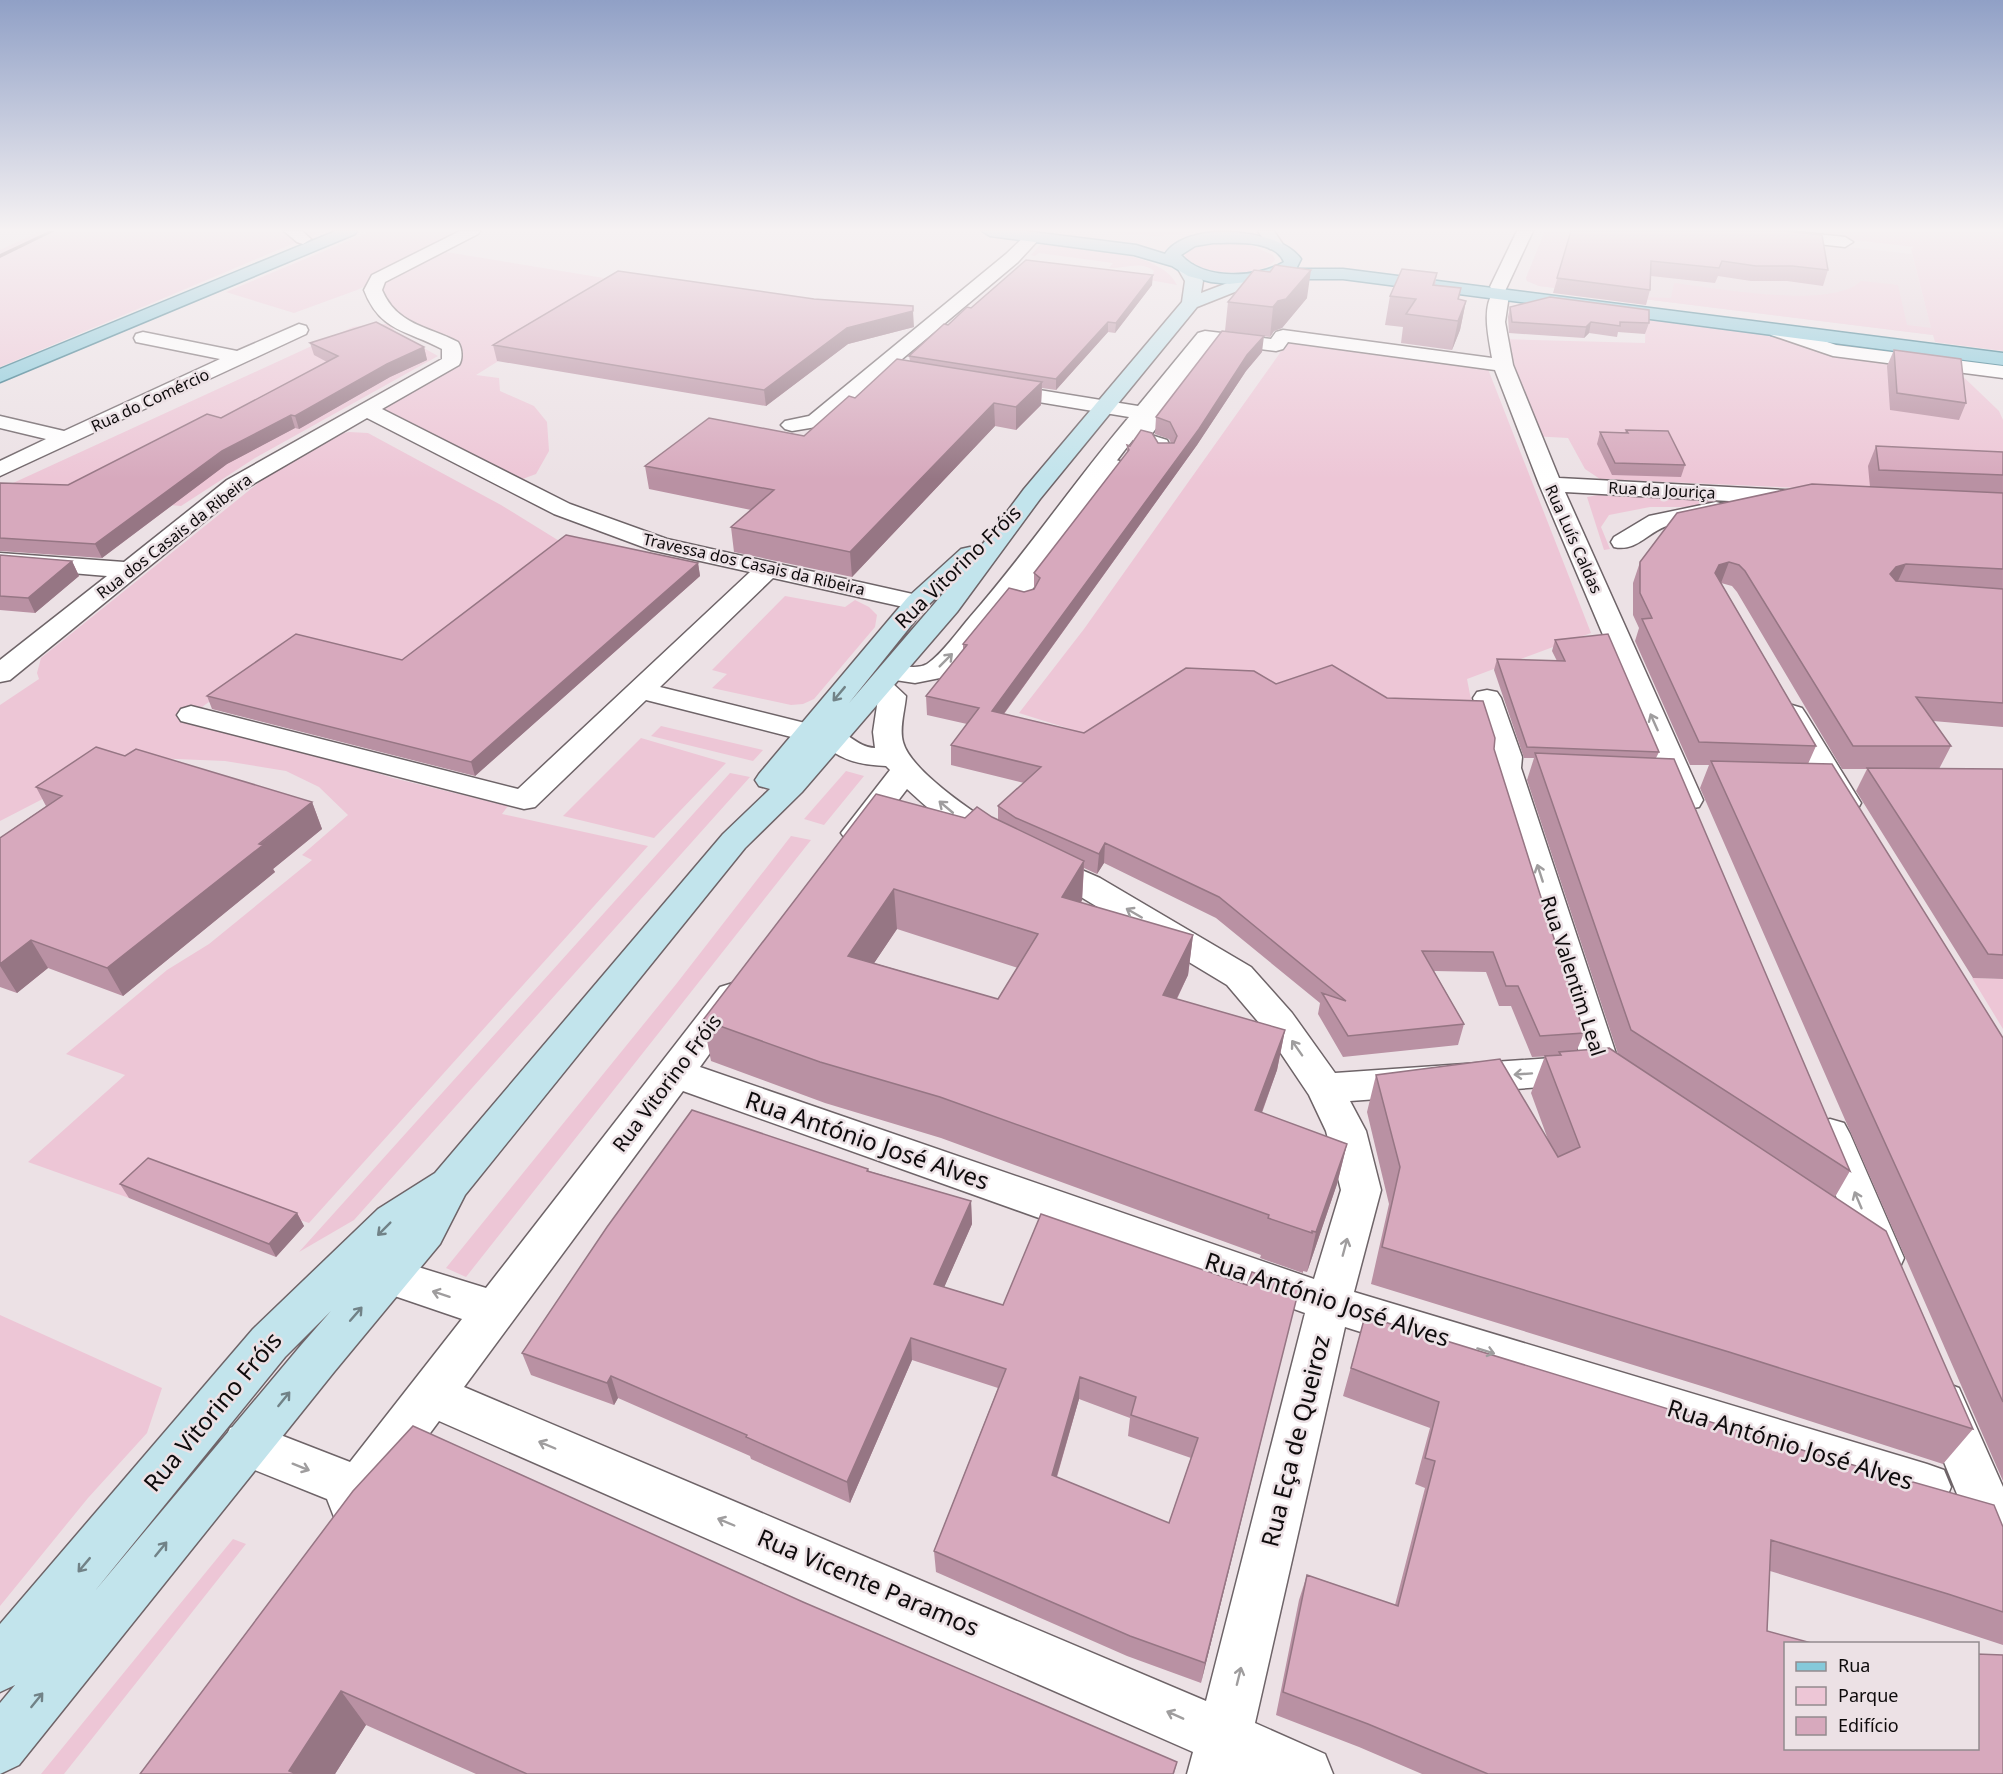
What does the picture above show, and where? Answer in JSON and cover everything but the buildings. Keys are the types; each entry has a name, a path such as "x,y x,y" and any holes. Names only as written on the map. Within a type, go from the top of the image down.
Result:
{"main road":[{"path":"0,367 120,314"},
{"path":"0,376 150,314"},
{"name":"Rua Vitorino Fróis","path":"820,735 886,679 948,607 1032,495 1182,314"},
{"path":"1658,314 2003,359"},
{"path":"1690,314 2003,351"},
{"name":"Rua Vitorino Fróis","path":"0,1746 318,1358 425,1232 450,1184 734,841 791,786 820,735 917,602 1032,495"},
{"path":"917,602 948,607"},
{"name":"Rua Vitorino Fróis","path":"0,1665 269,1343 393,1221 450,1184"},
{"path":"269,1343 318,1358"}],"street":[{"name":"Rua dos Casais da Ribeira","path":"5,665 235,485 452,361 452,346 429,334 392,321 384,314"},
{"path":"792,425 815,422 944,314"},
{"name":"Rua Luís Caldas","path":"1497,314 1503,365 1550,484 1700,830"},
{"name":"Rua do Comércio","path":"0,469 299,330"},
{"path":"1778,331 1833,350 2003,372"},
{"name":"Rua Vitorino Fróis","path":"886,679 935,671 998,601 1208,340 1276,345 1283,336 1503,365"},
{"path":"143,338 241,358"},
{"path":"877,369 900,373"},
{"path":"980,386 1107,407 1142,424 1141,438 1160,444 1164,453"},
{"name":"Travessa dos Casais da Ribeira","path":"366,409 562,509 660,545 917,602"},
{"path":"0,422 67,438"},
{"path":"1021,597 1116,466"},
{"name":"Rua da Jouriça","path":"1550,484 1820,498"},
{"name":"Rua da Jouriça","path":"1623,542 1657,521 1774,496"},
{"path":"0,560 129,570"},
{"path":"191,715 524,800 767,570"},
{"path":"836,861 897,757 892,696 886,679"},
{"path":"640,690 820,735 847,751 865,756 897,757"},
{"path":"1782,697 1863,830"},
{"name":"Rua Valentim Leal","path":"1487,698 1507,757 1518,769 1602,1068 1651,1101"},
{"name":"Rua Eça de Queiroz","path":"897,757 948,810 1004,847 1088,886 1239,976 1279,1022 1325,1088 1346,1131 1361,1190 1329,1303 1219,1756"},
{"path":"1798,779 1866,780"},
{"name":"Rua Vitorino Fróis","path":"324,1537 493,1310 751,973"},
{"path":"1325,1088 1602,1068"},
{"name":"Rua António José Alves","path":"675,1073 1329,1303 1994,1525"},
{"path":"1817,1103 1889,1273 1826,1220"},
{"path":"389,1276 493,1310"},
{"path":"1932,1376 1994,1525"},
{"name":"Rua Vicente Paramos","path":"430,1395 1219,1756 1305,1774"},
{"path":"247,1444 359,1489"}],"shaded area":[{"path":"1762,314 1928,314 1933,335"}],"green space":[{"path":"0,314 126,314 0,367"},
{"path":"390,314 548,314 543,317 559,323 476,375 499,378 500,391 534,406 547,422 549,451 536,474 509,484 366,409 452,361 452,352 392,321"},
{"path":"1646,314 1778,331 1813,345 1952,366 1999,411 2003,420 2003,497 1600,479 1585,469 1568,438 1531,436 1499,339 1645,343"},
{"path":"1762,314 1904,314 1907,325 1931,328 1927,314 2003,314 2003,351 1935,342 1933,335"},
{"path":"391,324 395,332 438,356 255,458 181,506 0,489 353,327"},
{"path":"1287,343 1488,369 1591,633 1467,679 1475,720 1105,740 1019,713 1084,629"},
{"path":"349,432 368,433 501,505 569,547 406,674 282,649 191,715 393,778 508,806 502,814 648,846 309,1223 189,1183 158,1170 129,1198 28,1162 125,1075 66,1054 167,970 209,944 312,860 302,855 348,815 319,787 286,771 225,761 152,758 62,789 0,821 0,705 39,679 37,673 41,658 267,476 335,435"},
{"path":"1598,495 1717,500 1725,507 1650,507 1609,515 1601,527 1610,549 1604,550 1587,497"},
{"path":"785,596 845,607 855,600 869,607 877,615 875,627 814,699 803,704 791,705 712,688 727,674 712,670"},
{"path":"661,726 763,750 753,761 651,736"},
{"path":"641,738 726,763 654,838 563,816"},
{"path":"846,771 864,776 824,825 804,819"},
{"path":"730,773 750,777 354,1220 299,1252"},
{"path":"791,836 811,840 466,1277 446,1268 677,983"},
{"path":"1972,978 2003,979 2003,1029"},
{"path":"0,1315 162,1388 147,1433 88,1498 0,1606"},
{"path":"233,1539 246,1544 64,1774 41,1774"}]}
